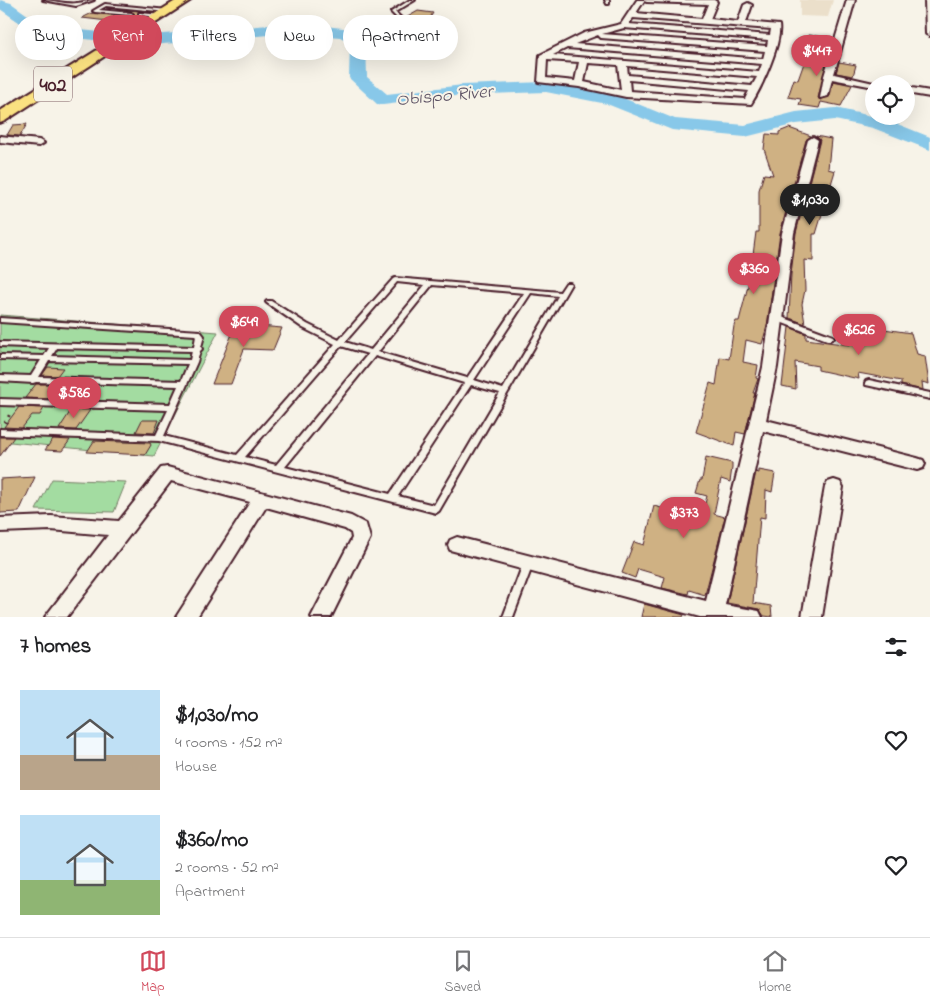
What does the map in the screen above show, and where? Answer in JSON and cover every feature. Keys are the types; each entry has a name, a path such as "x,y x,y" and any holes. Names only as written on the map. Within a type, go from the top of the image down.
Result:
{"main road":[{"name":"402","path":"0,118 186,0"}],"street":[{"path":"624,26 641,0"},
{"path":"647,0 713,2 705,21"},
{"path":"823,96 851,0"},
{"path":"929,0 930,34"},
{"path":"670,18 676,1"},
{"path":"740,24 748,5"},
{"path":"543,57 541,80 579,84 626,94 748,102 763,75 776,27 630,15"},
{"path":"543,57 587,35 624,26 774,38"},
{"path":"587,35 771,49"},
{"path":"566,46 767,62"},
{"path":"543,57 763,75"},
{"path":"579,84 584,60"},
{"path":"622,63 626,94"},
{"path":"828,76 865,82"},
{"path":"624,77 755,89"},
{"path":"915,92 930,94"},
{"path":"0,139 39,143"},
{"path":"713,614 770,367 788,233 814,140"},
{"path":"757,424 917,464"},
{"path":"55,617 167,472 351,523 360,529 362,538 321,617"},
{"path":"812,617 834,488"},
{"path":"186,617 262,498"},
{"path":"0,525 51,522 124,529"},
{"path":"457,545 713,614 752,617"}],"lane":[{"path":"45,0 76,5 92,0"},
{"path":"396,15 393,12 413,0"},
{"path":"131,14 95,11 105,5 165,13"},
{"path":"140,14 165,13"},
{"path":"238,459 395,280 562,294"},
{"path":"278,469 430,283"},
{"path":"0,432 158,438 436,509 568,284"},
{"path":"392,498 528,291"},
{"path":"269,302 305,326 340,343 504,392"},
{"path":"777,318 830,338"},
{"path":"0,320 197,333 200,336 198,349 174,407 158,438"},
{"path":"0,344 198,349"},
{"path":"33,380 54,346"},
{"path":"0,357 193,362"},
{"path":"0,378 183,384"},
{"path":"869,383 930,396"},
{"path":"0,402 174,407"},
{"path":"508,617 528,563"}],"shaded area":[{"path":"800,0 833,0 828,17 800,16"}],"green space":[{"path":"0,315 218,332 154,456 0,441"},
{"path":"52,479 126,482 114,512 36,510"}],"building":[{"path":"106,8 139,11 138,15 135,15 131,11"},
{"path":"418,11 433,13 432,15 411,15"},
{"path":"92,13 112,15 93,15 93,19 83,18"},
{"path":"809,35 833,38 818,98 820,100 830,96 833,81 852,85 841,106 821,102 819,108 799,105 801,99 788,97 794,79 798,80 810,46"},
{"path":"839,62 856,65 853,76 836,73"},
{"path":"27,124 20,136 7,135 13,125"},
{"path":"789,128 811,136 806,140 780,233 767,326 762,344 746,340 743,362 758,365 756,378 758,379 753,393 755,393 745,434 736,432 734,446 696,432 710,383 716,385 720,357 729,359 734,326 736,321 739,321 750,278 756,232 759,232 759,190 764,174 773,175 764,149 766,134 779,135 779,132"},
{"path":"816,136 831,139 828,169 835,171 816,234 813,234 813,261 804,260 805,290 802,304 805,324 789,318 791,274 796,233 820,140"},
{"path":"236,324 282,328 273,350 244,349 231,384 212,384"},
{"path":"848,324 883,327 884,329 911,333 917,354 925,356 929,384 922,382 923,390 901,385 901,381 858,373 859,379 818,370 818,366 795,362 796,389 782,386 789,327 806,334 806,339 850,345 849,339 853,340"},
{"path":"48,367 63,368 57,376 42,375"},
{"path":"36,384 51,384 47,391 55,392 50,399 25,398"},
{"path":"83,393 100,394 96,400 78,399"},
{"path":"19,407 44,408 40,415 32,415 22,428 4,427"},
{"path":"72,409 90,410 76,430 59,429"},
{"path":"142,420 159,420 154,433 136,432"},
{"path":"0,437 14,437 0,456"},
{"path":"53,439 70,440 62,451 45,450"},
{"path":"94,441 150,443 151,445 145,455 87,452"},
{"path":"706,457 732,463 732,468 730,482 721,479 714,514 725,517 705,595 689,590 688,594 662,588 665,577 638,569 635,578 622,573 634,542 644,545 654,506 701,519 707,496 696,493 700,480 702,480"},
{"path":"759,470 775,473 772,492 766,490 765,518 760,517 753,603 771,606 772,617 764,616 759,609 727,603 756,472 759,473"},
{"path":"35,477 19,512 0,513 0,479"},
{"path":"644,604 684,615 683,617 641,617"}],"waterway":[{"name":"Obispo River","path":"0,4 6,6 31,24 60,32 139,41 294,28 343,33 358,40 358,78 383,100 463,90 546,87 612,100 672,124 745,131 796,118 835,114 878,123 930,144"}]}
